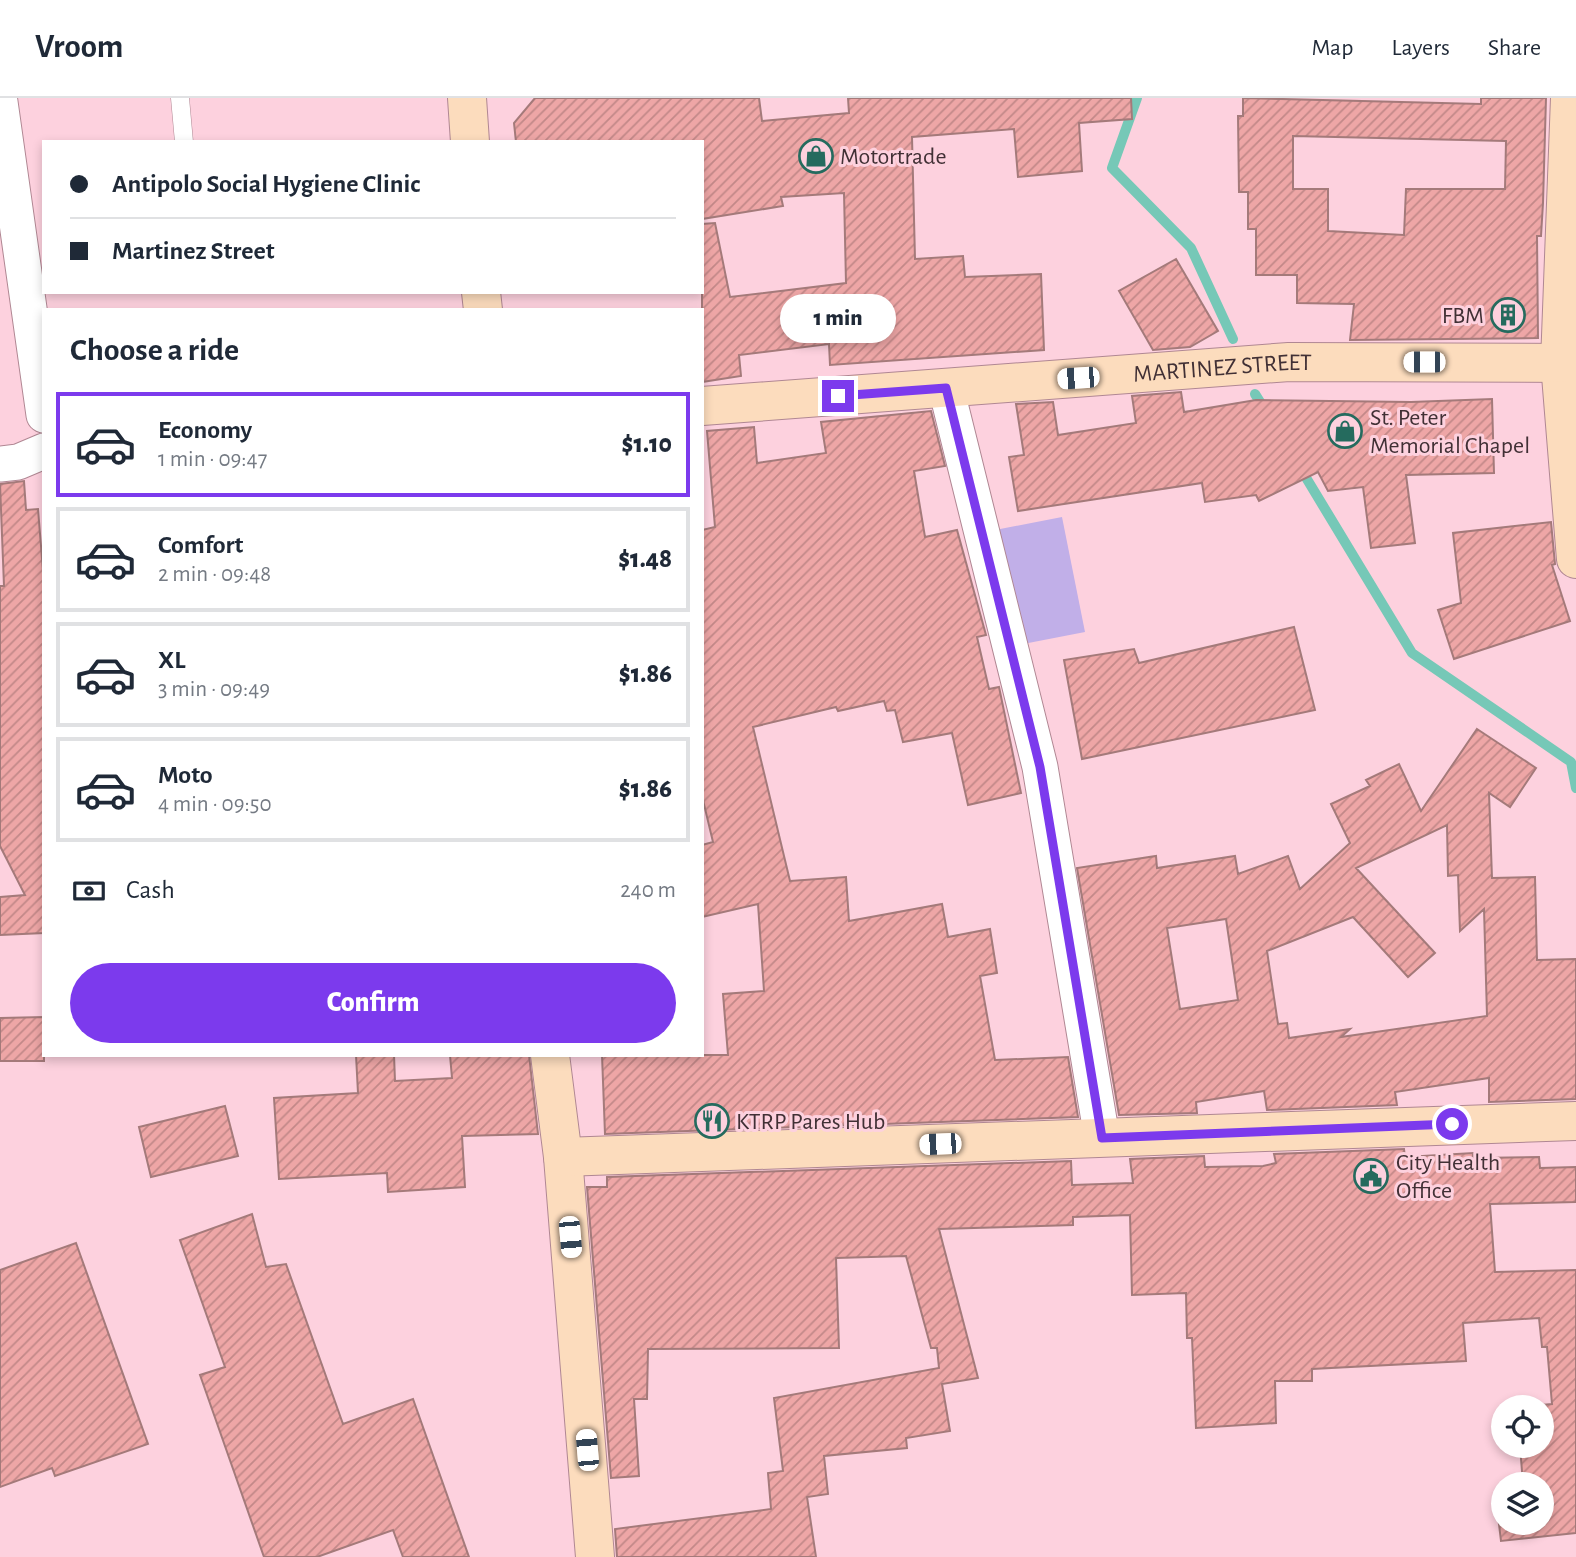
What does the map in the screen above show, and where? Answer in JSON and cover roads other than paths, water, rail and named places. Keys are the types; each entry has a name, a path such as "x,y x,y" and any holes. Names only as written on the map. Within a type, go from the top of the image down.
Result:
{"street":[{"path":"467,98 470,140"},
{"path":"1570,98 1568,363 1576,559"},
{"path":"0,102 42,401"},
{"name":"MARTINEZ STREET","path":"704,406 1289,362 1568,363"},
{"path":"946,388 1040,767 1102,1138"},
{"path":"0,464 19,462 42,453"},
{"path":"550,1057 563,1157 595,1557"},
{"path":"563,1157 1576,1121"}],"lane":[{"path":"180,98 184,140"}],"waterway":[{"path":"1137,98 1112,168 1191,248 1233,339"},
{"path":"1255,394 1265,410"},
{"path":"1299,466 1412,653 1571,762 1576,788"}],"place":[{"name":"Motortrade","path":"816,156"},
{"name":"FBM","path":"1508,315"},
{"name":"St. Peter Memorial Chapel","path":"1345,431"},
{"name":"KTRP Pares Hub","path":"712,1121"},
{"name":"City Health Office","path":"1371,1176"}]}
